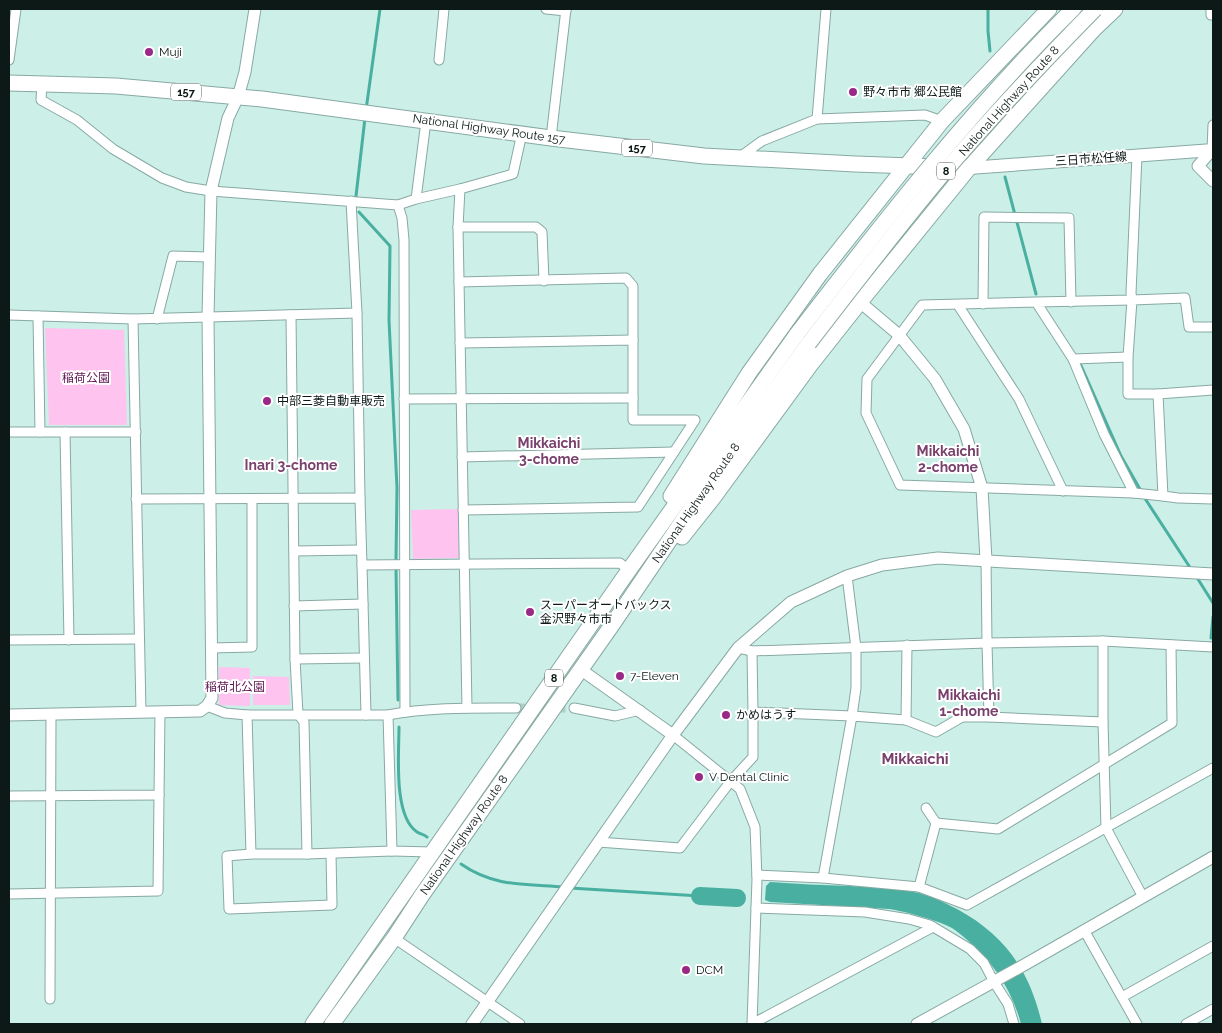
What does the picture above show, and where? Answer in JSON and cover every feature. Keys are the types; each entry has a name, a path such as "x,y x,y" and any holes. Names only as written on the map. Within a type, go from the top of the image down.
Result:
{"highway":[{"path":"633,565 702,444 748,373 820,274 942,121 1049,9"},
{"name":"National Highway Route 8","path":"332,1024 612,625 869,241 960,130 1074,9"},
{"name":"National Highway Route 8","path":"313,1024 734,420 871,262 940,177 1008,100 1095,9"},
{"name":"8","path":"970,168 1087,37 1115,9"},
{"name":"National Highway Route 157","path":"9,83 116,86 238,97 550,138 737,159 970,168"},
{"path":"612,625 713,498 811,364 970,168"}],"main road":[{"name":"三日市松任線","path":"970,168 1212,150"}],"street":[{"path":"9,60 16,9"},
{"path":"9,715 200,711 207,706 212,698 208,317 211,190 228,118 238,97 245,72 255,9"},
{"path":"439,60 444,9"},
{"path":"546,9 566,10 550,138"},
{"path":"817,119 826,9"},
{"path":"1211,9 1211,15 1213,15"},
{"path":"42,84 41,100 77,120 113,148 162,178 186,187 211,190 398,205 513,174 522,133"},
{"path":"737,159 762,141 817,119 925,115 942,121"},
{"path":"416,199 426,121"},
{"path":"1213,125 1212,150 1198,166 1213,181"},
{"path":"1137,156 1128,394 1213,390"},
{"path":"460,189 458,227 468,708"},
{"path":"351,201 356,313 366,715"},
{"path":"398,205 402,218 404,240 405,712"},
{"path":"983,304 984,217 1069,218 1071,302"},
{"path":"458,227 536,227 542,232 544,281"},
{"path":"157,319 173,256 208,258"},
{"path":"820,274 860,302 899,335 935,379 964,429 982,488 986,560 989,717"},
{"path":"459,282 626,278 633,286 633,420 695,420 638,507 463,510"},
{"path":"1213,327 1189,327 1186,298 922,305 867,379 866,413 900,485 1137,493 1178,498 1213,499"},
{"path":"1036,302 1077,359 1104,434 1137,493"},
{"path":"958,305 1019,399 1063,491"},
{"path":"9,316 157,319 356,313"},
{"path":"290,315 294,606 298,714 304,722 307,854"},
{"path":"38,316 40,432"},
{"path":"133,319 141,712"},
{"path":"460,342 633,340"},
{"path":"1077,359 1128,357"},
{"path":"1158,394 1163,496"},
{"path":"404,399 633,398"},
{"path":"9,432 136,432"},
{"path":"65,432 69,640"},
{"path":"462,457 674,452"},
{"path":"136,499 360,498"},
{"path":"212,648 252,648 252,499"},
{"path":"294,551 361,550"},
{"path":"472,1024 673,735 738,648 791,602 847,576 882,565 938,558 1208,573"},
{"path":"362,564 633,565"},
{"path":"823,878 856,688 856,648 847,576"},
{"path":"294,606 363,604"},
{"path":"9,640 139,639"},
{"path":"738,648 752,651 907,645 1103,641 1213,647"},
{"path":"1103,641 1106,828 1143,897"},
{"path":"906,720 907,645"},
{"path":"936,823 998,828 1104,766 1172,723 1171,645"},
{"path":"598,842 680,848 730,782 753,757 752,651"},
{"path":"296,659 364,658"},
{"path":"580,669 640,710 740,789 755,827 757,877 752,1024"},
{"path":"207,706 225,713 247,715 388,715 405,712 468,708 516,708"},
{"path":"574,708 615,716 640,710"},
{"path":"9,894 158,891 160,712"},
{"path":"753,712 906,720 936,732 962,717 1103,722"},
{"path":"50,999 52,894 51,714"},
{"path":"247,715 251,854"},
{"path":"388,715 392,851"},
{"path":"757,877 823,878 919,887 967,905 1213,768"},
{"path":"9,796 160,795"},
{"path":"919,887 936,823 926,808"},
{"path":"332,854 332,905 229,909 227,856 392,851 432,852"},
{"path":"917,1024 1024,965 1213,856"},
{"path":"756,906 865,912 909,918 933,927 970,949 984,963 1008,1004 1014,1024"},
{"path":"752,1024 933,927"},
{"path":"1084,930 1136,1024"},
{"path":"394,938 520,1024"},
{"path":"1122,997 1213,946"},
{"path":"1186,1024 1213,1009"}],"green space":[{"name":"稲荷公園","path":"45,328 124,330 127,425 49,425"},
{"path":"458,509 459,558 413,559 411,510"},
{"name":"稲荷北公園","path":"219,667 250,668 250,706 219,705"},
{"path":"253,676 289,677 290,705 253,705"}],"shaded area":[{"path":"770,882 874,887 920,893 957,909 989,930 1013,956 1030,987 1042,1024 1021,1024 1012,999 1000,976 975,947 952,928 922,917 889,909 770,902 765,900 766,886"}],"waterway":[{"path":"366,110 380,9"},
{"path":"988,9 990,51"},
{"path":"356,196 365,118"},
{"path":"1005,177 1036,294"},
{"path":"359,212 390,246 389,320 397,488 396,559"},
{"path":"1079,361 1121,456 1141,491"},
{"path":"1144,497 1191,569"},
{"path":"396,569 398,700"},
{"path":"1196,576 1213,603"},
{"path":"1211,638 1213,617"},
{"path":"399,727 398,767 404,812 409,824 417,832 427,837"},
{"path":"461,864 498,881 564,887"},
{"path":"570,888 700,896"},
{"path":"700,896 737,898"}],"tunnel":[{"path":"516,708 574,708"}],"place":[{"name":"Muji","path":"149,52"},
{"name":"野々市市 郷公民館","path":"853,92"},
{"name":"中部三菱自動車販売","path":"267,401"},
{"name":"スーパーオートバックス 金沢野々市市","path":"530,612"},
{"name":"7-Eleven","path":"620,676"},
{"name":"かめはうす","path":"726,715"},
{"name":"V Dental Clinic","path":"699,777"},
{"name":"DCM","path":"686,970"}],"district":[{"name":"Mikkaichi 3-chome","path":"549,452"},
{"name":"Mikkaichi 2-chome","path":"948,460"},
{"name":"Inari 3-chome","path":"291,465"},
{"name":"Mikkaichi 1-chome","path":"969,704"},
{"name":"Mikkaichi","path":"915,759"}]}
